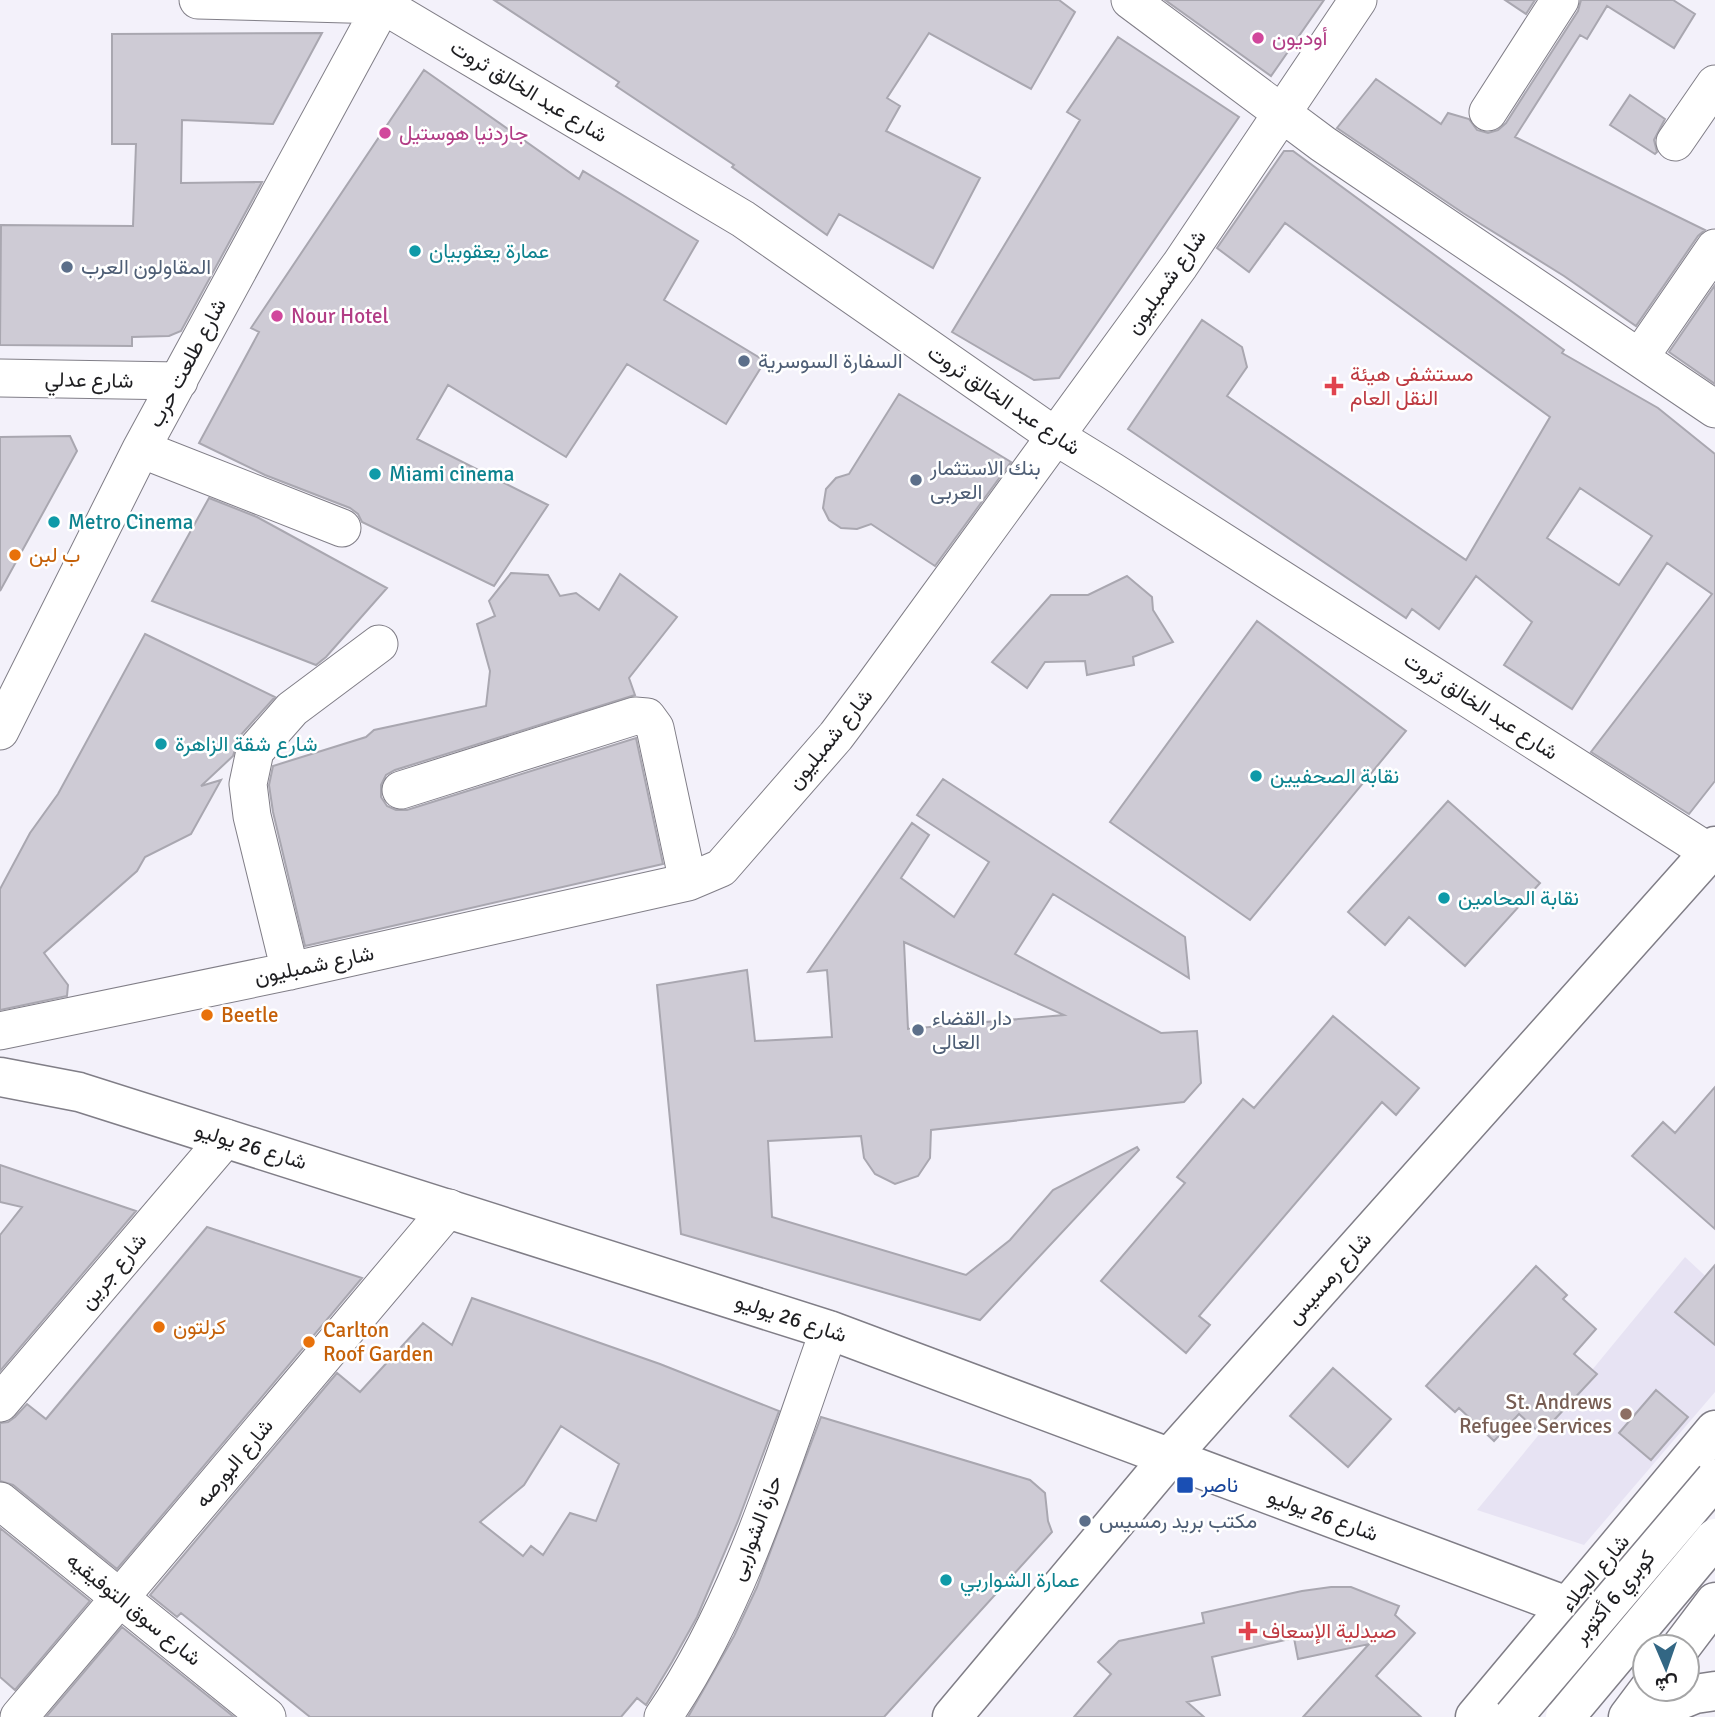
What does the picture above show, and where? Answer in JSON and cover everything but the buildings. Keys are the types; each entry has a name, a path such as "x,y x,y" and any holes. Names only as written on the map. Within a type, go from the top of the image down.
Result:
{"main road":[{"name":"شارع رمسيس","path":"952,1717 1168,1458 1712,849"},
{"name":"شارع 26 يوليو","path":"0,1077 79,1092 830,1330 1567,1606"},
{"name":"شارع الجلاء","path":"1475,1717 1715,1430"},
{"name":"كوبري 6 أكتوبر","path":"1513,1717 1715,1479"},
{"name":"كوبري 6 أكتوبر","path":"1565,1717 1715,1538"},
{"path":"1692,1633 1715,1602"},
{"path":"1638,1717 1696,1694 1715,1691"},
{"path":"1676,1717 1715,1709"}],"street":[{"name":"شارع عبد الخالق ثروت","path":"198,0 384,2 743,219 1055,436 1712,849"},
{"path":"1130,0 1323,144 1640,357 1711,399"},
{"name":"شارع شمبليون","path":"0,1031 290,971 688,882 721,869 836,736 1180,265 1358,0"},
{"path":"1488,112 1560,0"},
{"name":"شارع طلعت حرب","path":"0,731 141,449 384,2"},
{"path":"1675,142 1714,88"},
{"path":"1640,357 1715,248"},
{"name":"شارع عدلي","path":"0,378 178,381"},
{"path":"141,449 341,528"},
{"path":"290,971 252,816 248,784 256,751 292,709 379,644"},
{"path":"401,790 635,716 647,717 655,728 688,882"},
{"name":"شارع جرين","path":"0,1403 226,1138"},
{"name":"شارع البورصه","path":"19,1717 449,1208"},
{"name":"حارة الشواربى","path":"663,1717 712,1632 751,1548 830,1330"},
{"name":"شارع سوق التوفيقيه","path":"0,1501 267,1717"}],"shaded area":[{"name":"St. Andrews Refugee Services","path":"1685,1257 1715,1285 1715,1392 1584,1545 1477,1510"}],"place":[{"name":"أوديون","path":"1258,38"},
{"name":"جاردنيا هوستيل","path":"385,133"},
{"name":"عمارة يعقوبيان","path":"415,251"},
{"name":"المقاولون العرب","path":"67,267"},
{"name":"Nour Hotel","path":"277,316"},
{"name":"السفارة السوسرية","path":"744,361"},
{"name":"مستشفى هيئة النقل العام","path":"1334,386"},
{"name":"Miami cinema","path":"375,474"},
{"name":"بنك الاستثمار العربى","path":"916,480"},
{"name":"Metro Cinema","path":"54,522"},
{"name":"ب لبن","path":"15,555"},
{"name":"شارع شقة الزاهرة","path":"161,744"},
{"name":"نقابة الصحفيين","path":"1256,776"},
{"name":"نقابة المحامين","path":"1444,898"},
{"name":"Beetle","path":"207,1015"},
{"name":"دار القضاء العالى","path":"918,1030"},
{"name":"كرلتون","path":"159,1327"},
{"name":"Carlton Roof Garden","path":"309,1342"},
{"name":"St. Andrews Refugee Services","path":"1626,1414"},
{"name":"ناصر","path":"1185,1485"},
{"name":"مكتب بريد رمسيس","path":"1085,1521"},
{"name":"عمارة الشواربي","path":"946,1580"},
{"name":"صيدلية الإسعاف","path":"1248,1631"}]}
